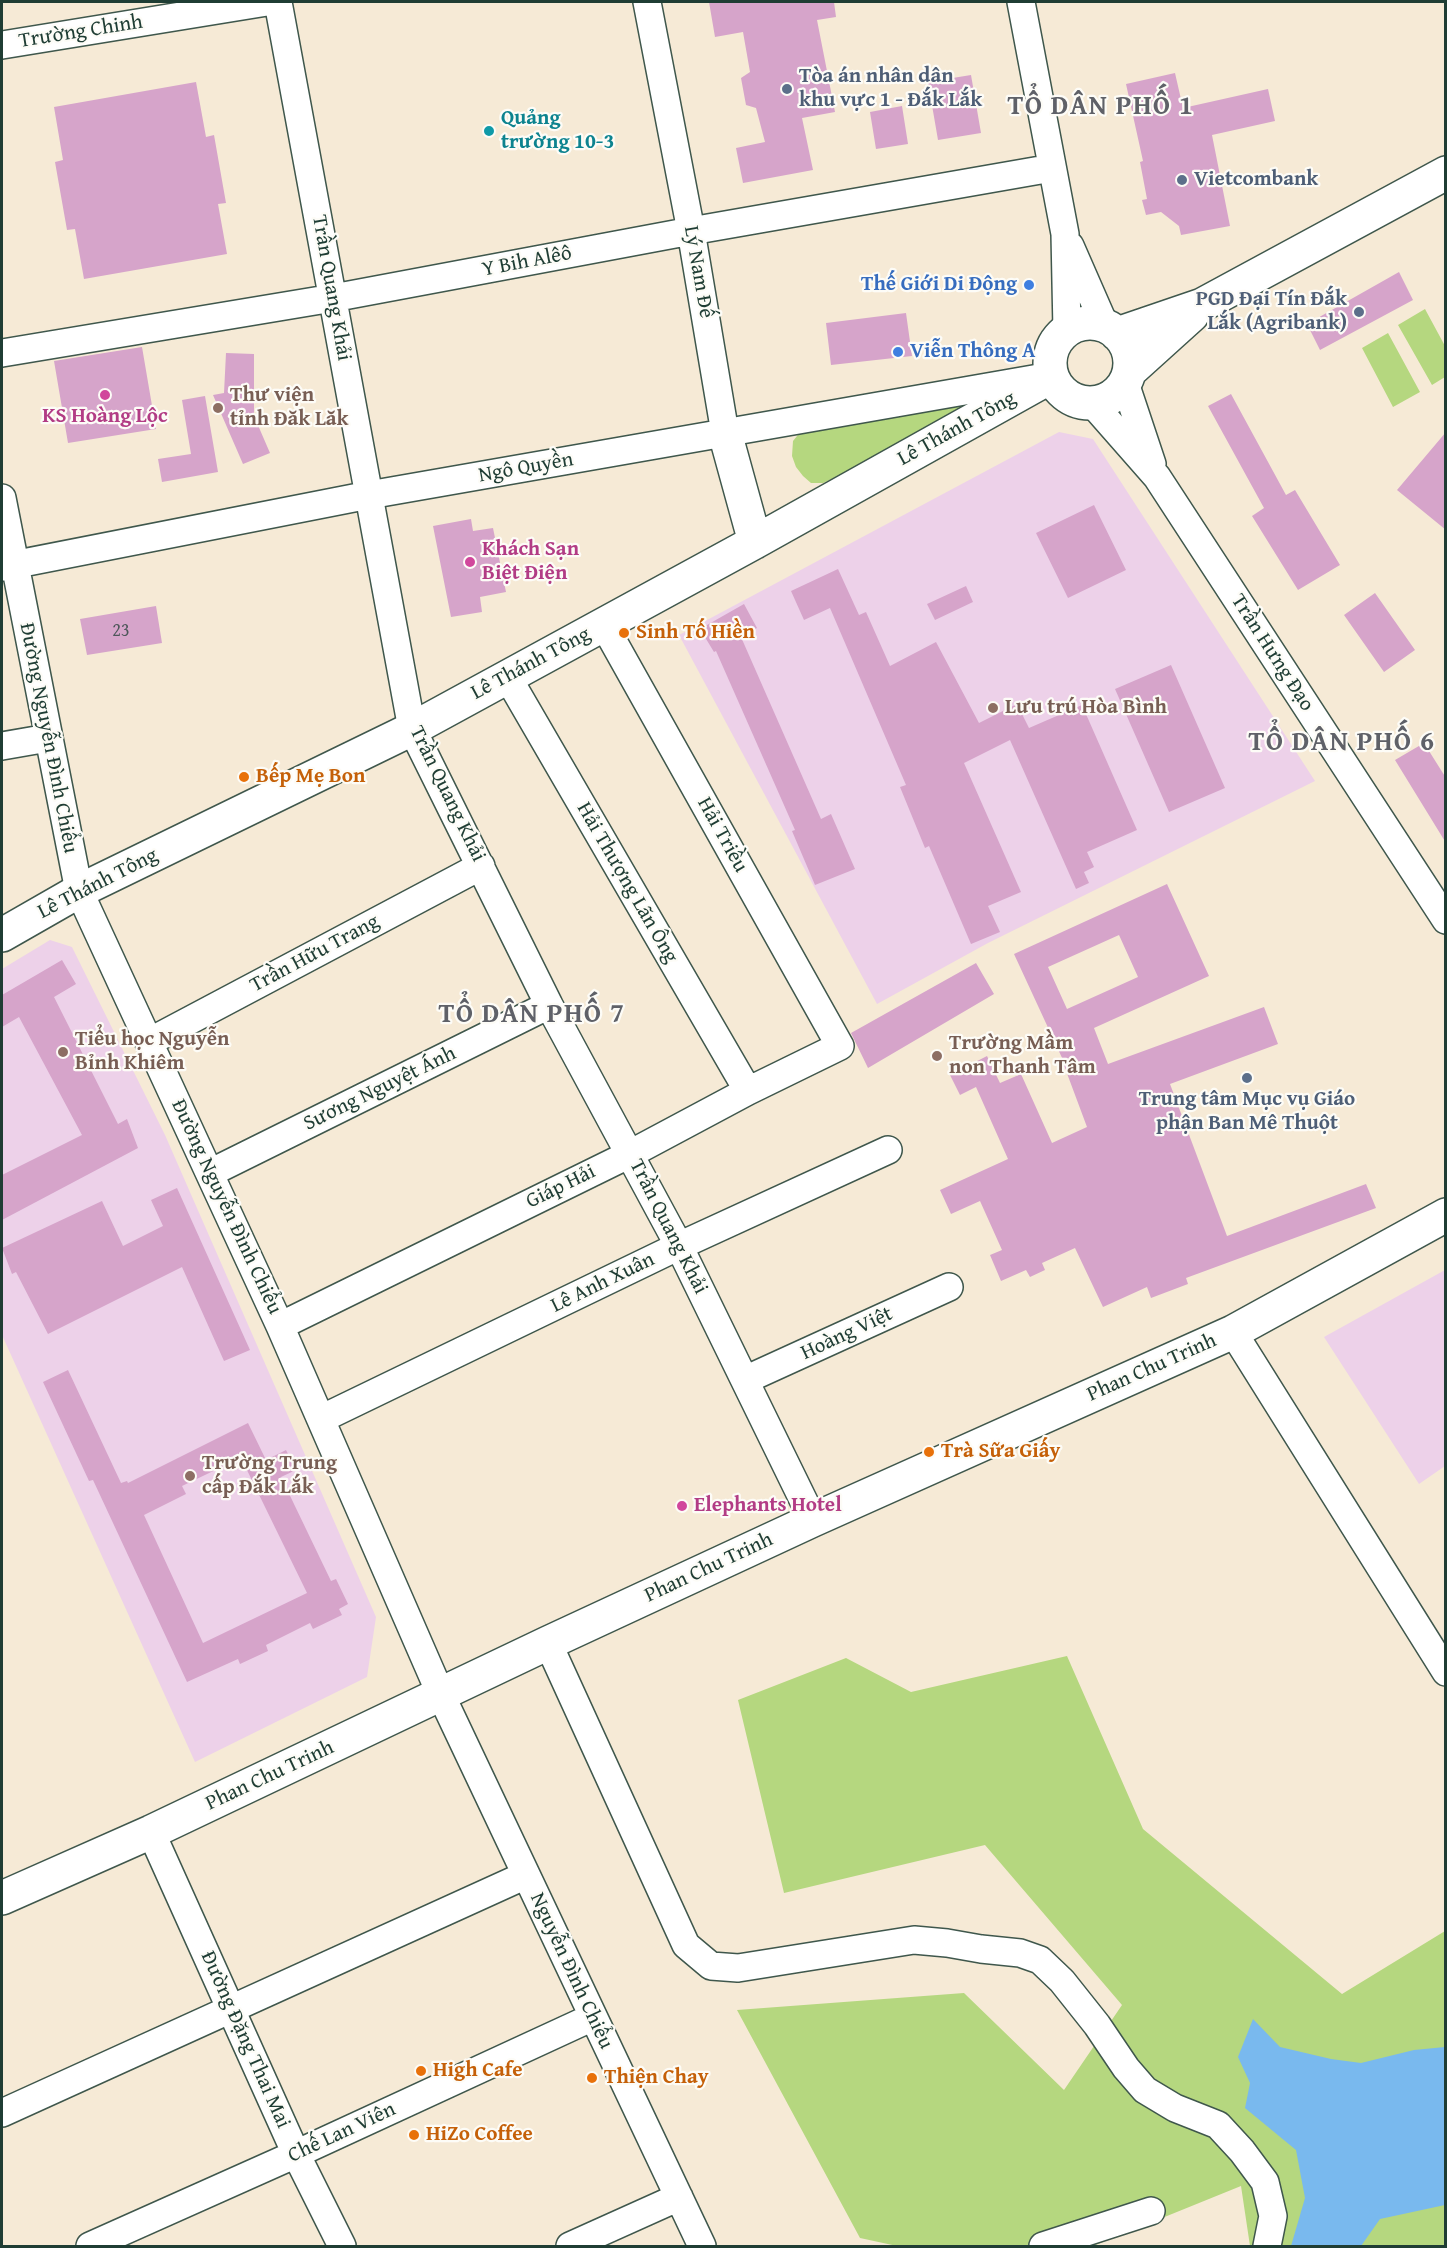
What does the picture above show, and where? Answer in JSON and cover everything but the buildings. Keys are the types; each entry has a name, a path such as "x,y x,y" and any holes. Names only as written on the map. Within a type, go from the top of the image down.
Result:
{"main road":[{"path":"1111,330 1202,305 1446,173"},
{"path":"1128,377 1130,357 1126,344 1111,330 1092,324 1078,325 1067,330 1052,351 1050,363 1052,376 1058,388 1079,402 1105,401 1117,394 1128,377 1202,305"},
{"name":"Lê Thánh Tông","path":"2,935 79,891 412,729 755,542 1052,376"},
{"name":"Lý Nam Đế","path":"725,433 755,542"},
{"name":"Phan Chu Trinh","path":"2,1898 151,1832 813,1520 1233,1332 1446,1215"}],"street":[{"name":"Trường Chinh","path":"2,45 267,2"},
{"name":"Trần Quang Khải","path":"278,2 412,729 549,1005 679,1246 813,1520"},
{"name":"Lý Nam Đế","path":"647,2 692,231 725,433"},
{"path":"1021,2 1065,234 1067,330"},
{"name":"Y Bih Alêô","path":"2,353 333,298 692,231 1052,168"},
{"path":"1065,234 1111,330"},
{"name":"Ngô Quyền","path":"7,566 369,495 1052,376"},
{"name":"Trần Hưng Đạo","path":"1128,377 1156,477"},
{"name":"Trần Hưng Đạo","path":"1092,403 1156,477 1446,920"},
{"name":"Đường Nguyễn Đình Chiểu","path":"2,498 7,566 48,738 79,891 280,1326 441,1695"},
{"name":"Hải Triều","path":"604,625 840,1046"},
{"name":"Hải Thượng Lãn Ông","path":"507,676 748,1091"},
{"path":"2,746 48,738"},
{"name":"Trần Hữu Trang","path":"149,1042 481,866"},
{"name":"Sương Nguyệt Ánh","path":"210,1173 549,1005"},
{"name":"Giáp Hải","path":"280,1326 630,1154 748,1091 840,1046"},
{"name":"Lê Anh Xuân","path":"321,1419 679,1246 888,1150"},
{"name":"Hoàng Việt","path":"745,1380 948,1287"},
{"path":"1233,1332 1446,1672"},
{"path":"548,1643 686,1946 711,1966 738,1968 914,1941 1020,1953 1041,1960 1097,2025 1144,2090 1175,2108 1218,2125 1242,2151 1265,2182 1273,2216 1267,2247"},
{"name":"Nguyễn Đình Chiểu","path":"441,1695 702,2247"},
{"name":"Đường Đặng Thai Mai","path":"151,1832 296,2154 342,2247"},
{"path":"2,2112 232,2010 526,1875"},
{"name":"Chế Lan Viên","path":"90,2247 593,2017"},
{"path":"570,2247 679,2197"},
{"path":"1043,2247 1151,2211"}],"shaded area":[{"name":"Lưu trú Hòa Bình","path":"1059,432 1093,439 1315,781 988,943 877,1004 679,635"},
{"name":"Trường Trung cấp Đắk Lắk","path":"50,940 72,947 165,1135 376,1617 367,1677 195,1762 2,1335 2,969"},
{"path":"1445,1270 1445,1466 1419,1484 1324,1337"}],"green space":[{"path":"1425,309 1445,346 1445,377 1432,385 1398,325"},
{"path":"1388,333 1420,392 1393,407 1362,348"},
{"path":"1041,382 823,483 811,483 796,467 792,456 793,441 801,431"},
{"path":"1067,1656 1143,1829 1342,1994 1445,1931 1445,2246 1250,2246 1241,2186 1093,2246 897,2246 860,2238 737,2010 964,1993 1064,2090 1122,2005 985,1845 784,1893 738,1700 846,1658 911,1692"}],"water":[{"path":"1253,2019 1280,2047 1331,2059 1361,2063 1414,2050 1445,2047 1445,2205 1380,2219 1361,2246 1291,2246 1305,2198 1296,2150 1245,2108 1250,2083 1238,2057"}],"place":[{"name":"Tòa án nhân dân khu vực 1 - Đắk Lắk","path":"787,89"},
{"name":"Quảng trường 10-3","path":"489,131"},
{"name":"Vietcombank","path":"1182,180"},
{"name":"Thế Giới Di Động","path":"1029,285"},
{"name":"PGD Đại Tín Đắk Lắk (Agribank)","path":"1359,312"},
{"name":"Viễn Thông A","path":"898,352"},
{"name":"KS Hoàng Lộc","path":"105,395"},
{"name":"Thư viện tỉnh Đăk Lăk","path":"218,408"},
{"name":"Khách Sạn Biệt Điện","path":"470,562"},
{"name":"Sinh Tố Hiền","path":"624,633"},
{"name":"Lưu trú Hòa Bình","path":"993,708"},
{"name":"Bếp Mẹ Bon","path":"244,777"},
{"name":"Tiểu học Nguyễn Bỉnh Khiêm","path":"63,1052"},
{"name":"Trường Mầm non Thanh Tâm","path":"937,1056"},
{"name":"Trung tâm Mục vụ Giáo phận Ban Mê Thuột","path":"1247,1078"},
{"name":"Trà Sữa Giấy","path":"929,1452"},
{"name":"Trường Trung cấp Đắk Lắk","path":"190,1476"},
{"name":"Elephants Hotel","path":"682,1506"},
{"name":"High Cafe","path":"421,2071"},
{"name":"Thiện Chay","path":"592,2078"},
{"name":"HiZo Coffee","path":"414,2135"}],"district":[{"name":"TỔ DÂN PHỐ 1","path":"1101,107"},
{"name":"TỔ DÂN PHỐ 6","path":"1342,743"},
{"name":"TỔ DÂN PHỐ 7","path":"532,1015"}]}
